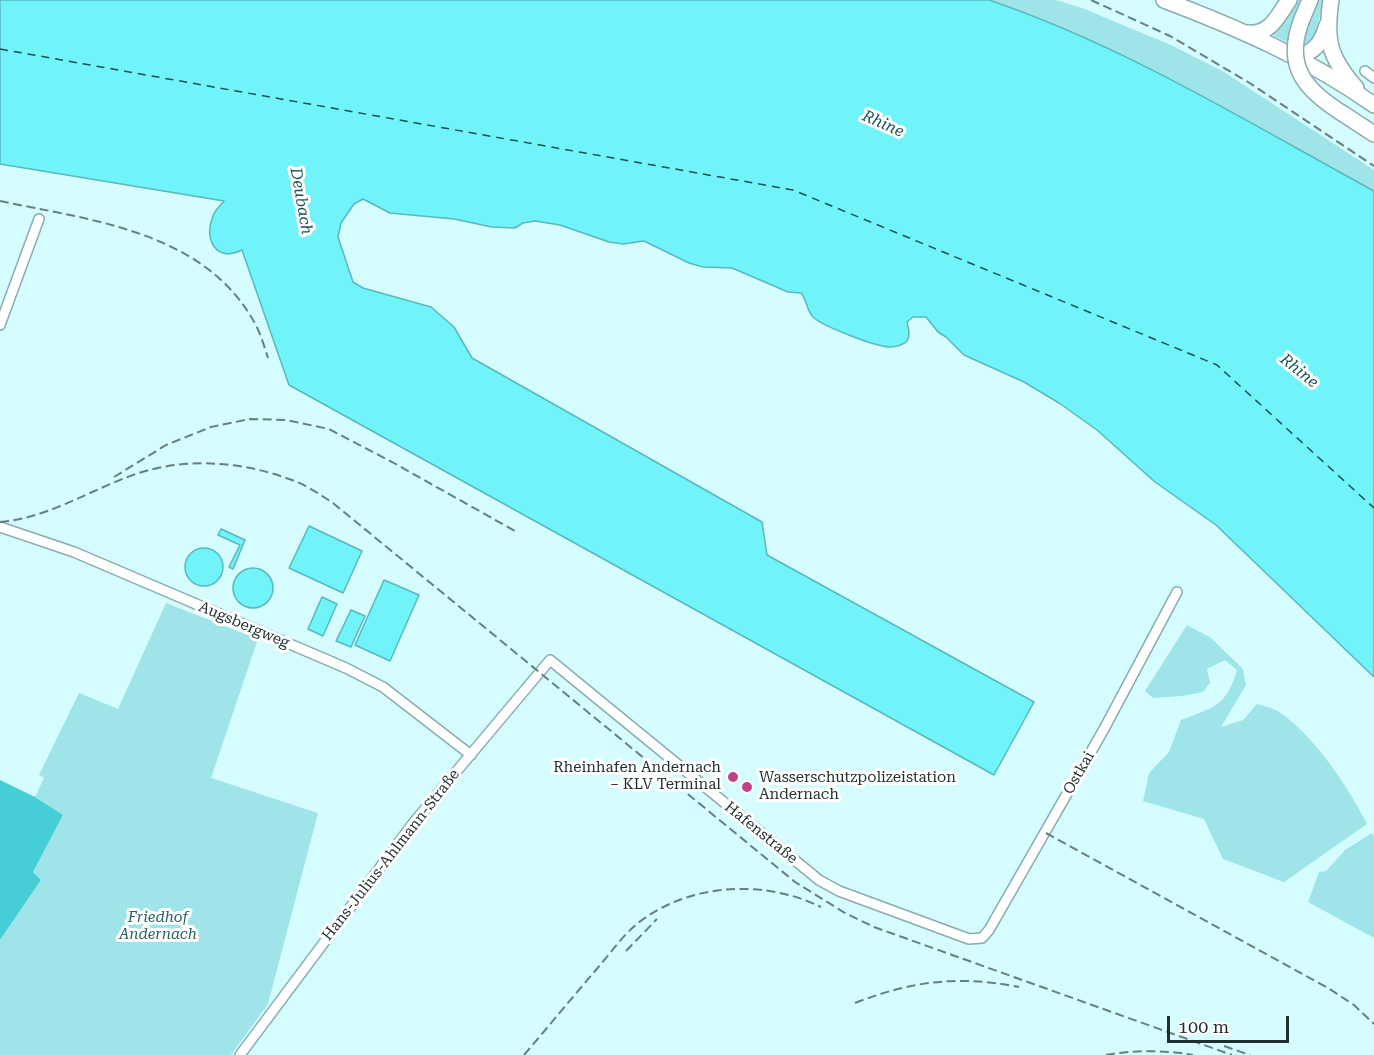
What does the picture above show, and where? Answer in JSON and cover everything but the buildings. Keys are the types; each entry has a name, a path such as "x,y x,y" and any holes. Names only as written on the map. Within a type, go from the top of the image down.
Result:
{"main road":[{"path":"1164,0 1245,32 1296,57 1370,102"},
{"path":"1245,32 1258,33 1267,30 1289,0"},
{"path":"1310,0 1302,19 1294,50 1300,74 1313,92 1374,134"},
{"path":"1331,0 1329,40 1335,59 1346,76 1370,102"},
{"path":"1296,57 1305,55 1317,47 1328,25"}],"street":[{"path":"1365,71 1374,78"},
{"path":"0,325 39,219"},
{"name":"Augsbergweg","path":"0,527 74,552 346,668 383,687 471,755"},
{"name":"Ostkai","path":"969,939 982,938 989,930 1104,729 1177,592"},
{"name":"Hans-Julius-Ahlmann-Straße","path":"240,1055 414,822 550,660"},
{"name":"Hafenstraße","path":"550,660 819,880 839,891 969,939"}],"green space":[{"path":"989,0 1056,0 1082,8 1171,45 1224,72 1374,170 1374,191 1167,78"},
{"path":"1295,0 1305,0 1289,43 1268,33"},
{"path":"1317,0 1324,0 1314,39 1304,49 1304,39"},
{"name":"Friedhof Andernach","path":"166,603 258,639 211,778 318,813 268,1004 231,1055 0,1055 0,940 41,880 33,872 63,815 35,797 44,778 39,775 79,693 118,709"},
{"path":"1187,625 1211,638 1243,669 1246,685 1221,727 1243,720 1257,704 1279,712 1305,734 1329,763 1367,824 1284,882 1223,859 1204,819 1143,801 1149,773 1169,752 1181,720 1210,708 1223,699 1237,670 1225,660 1207,669 1210,683 1203,692 1153,698 1145,691"},
{"path":"1372,833 1374,836 1374,938 1308,902 1319,872 1326,871 1345,850"}],"shaded area":[{"path":"0,780 35,797 63,815 33,872 41,880 0,940"}],"water":[{"path":"0,0 989,0 1089,40 1138,63 1374,191 1374,677 1216,525 1155,482 1097,430 1059,403 1024,382 964,355 938,332 926,317 913,317 907,322 909,336 907,341 901,345 882,346 850,336 820,322 811,315 801,293 788,292 732,268 703,267 689,263 644,241 623,244 609,242 560,225 535,221 523,223 515,228 492,227 454,219 390,213 363,199 354,204 341,223 338,237 353,282 363,288 431,307 454,327 472,358 762,522 767,555 1034,702 994,775 289,385 242,250 225,253 219,251 211,240 210,225 213,216 224,201 0,164"},
{"path":"309,526 362,551 343,593 289,568"},
{"path":"221,529 245,540 233,569 229,567 240,545 218,535"},
{"path":"204,548 218,553 223,567 218,581 204,586 190,581 185,567 190,553"},
{"path":"253,568 261,569 267,574 272,580 272,596 267,602 261,607 253,608 245,607 239,602 234,596 233,588 234,580 239,574 245,569"},
{"path":"384,580 419,595 390,661 355,645"},
{"path":"322,597 337,604 323,636 308,629"},
{"path":"351,610 365,616 351,647 336,641"}],"ferry route":[{"path":"0,49 793,190 1217,365 1374,508"}],"railway":[{"path":"1091,0 1170,36 1248,82 1374,166"},
{"path":"0,201 106,224 141,234 174,248 205,267 231,290 253,320 268,358"},
{"path":"114,477 166,445 211,427 250,419 286,420 329,429 515,531"},
{"path":"0,522 51,510 116,481 152,469 172,466 231,465 251,468 295,481 333,503 795,882 845,913 874,927 1232,1055"},
{"path":"1046,833 1328,988 1354,1005 1374,1024"},
{"path":"524,1055 626,934 658,910 703,893 751,889 776,892 821,907"},
{"path":"626,951 657,919"},
{"path":"855,1003 896,990 936,982 976,981 1019,987"},
{"path":"1224,1046 1250,1055"},
{"path":"1106,1055 1150,1051 1193,1055"}],"place":[{"name":"Rheinhafen Andernach – KLV Terminal","path":"733,777"},
{"name":"Wasserschutzpolizeistation Andernach","path":"747,787"}],"water label":[{"name":"Rhine","path":"883,124"},
{"name":"Deubach","path":"301,201"},
{"name":"Rhine","path":"1299,371"}]}
